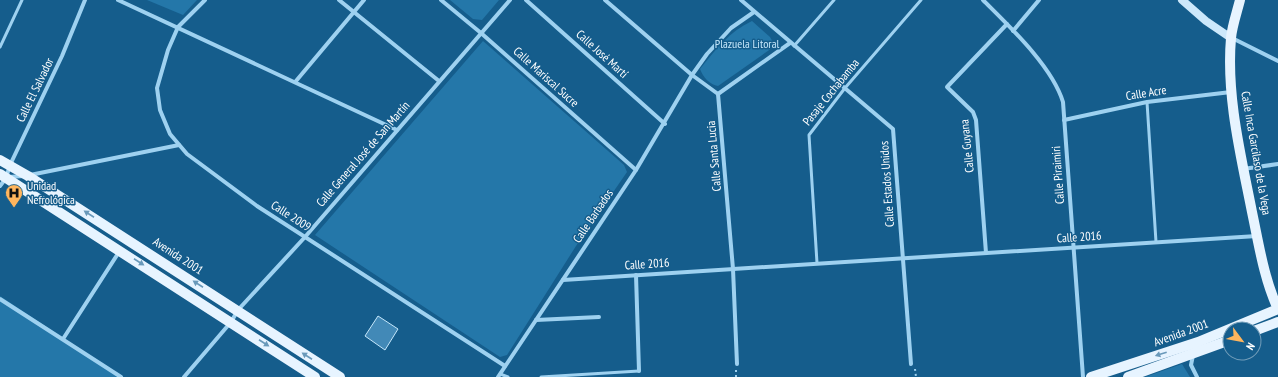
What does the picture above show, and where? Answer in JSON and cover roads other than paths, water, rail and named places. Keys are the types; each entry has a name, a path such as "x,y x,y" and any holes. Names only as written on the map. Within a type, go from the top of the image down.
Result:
{"main road":[{"path":"1182,0 1206,21 1231,38"},
{"name":"Calle Inca Garcilaso de la Vega","path":"1240,0 1231,38 1231,92 1243,169 1257,236 1271,293 1278,309"},
{"name":"Avenida 2001","path":"0,160 28,176 238,310 340,377"},
{"path":"3,176 315,377"},
{"name":"Avenida 2001","path":"1091,377 1198,342 1278,309"},
{"path":"1262,328 1278,322"},
{"name":"Avenida 2001","path":"1128,377 1222,343"}],"street":[{"name":"Calle El Salvador","path":"0,186 3,176 10,165 62,56 85,0"},
{"path":"118,0 296,81 396,130"},
{"path":"178,27 205,0"},
{"path":"339,0 439,82"},
{"path":"296,81 364,0"},
{"name":"Calle Mariscal Sucre","path":"441,0 481,33 636,170"},
{"name":"Calle General José de San Martín","path":"184,377 231,322 238,310 305,237 510,0"},
{"name":"Calle José Martí","path":"526,0 665,124"},
{"path":"605,0 692,75 718,94 790,43"},
{"name":"Calle Estados Unidos","path":"741,0 893,129 911,364"},
{"name":"Calle Piraimiri","path":"983,0 1007,24 1053,77 1063,102 1072,248 1084,377"},
{"path":"1013,31 1039,0"},
{"name":"Calle Barbados","path":"499,376 636,170 665,124 692,75 707,54 731,28 754,12"},
{"name":"Calle Guyana","path":"986,253 976,120 973,112 947,87 1007,24"},
{"name":"Calle 2009","path":"178,27 168,50 157,88 160,110 170,134 187,154 208,172 305,237 505,366"},
{"path":"1231,38 1278,61"},
{"name":"Calle Acre","path":"1064,120 1148,102 1231,92"},
{"name":"Calle Santa Lucia","path":"718,94 733,269 736,364"},
{"path":"3,176 28,176 179,145"},
{"path":"1243,169 1278,164"},
{"name":"Calle 2016","path":"562,280 1257,236"},
{"path":"63,340 120,250"},
{"name":"Calle 2016","path":"733,269 894,259"},
{"path":"636,275 639,371"},
{"path":"0,299 121,377"},
{"path":"536,320 599,317"},
{"path":"1197,377 1191,365 1193,354 1198,342"}],"lane":[{"path":"0,47 22,0"},
{"path":"794,46 834,0"},
{"name":"Pasaje Cochabamba","path":"817,263 809,135 845,88 921,0"},
{"path":"1148,102 1156,242"},
{"path":"541,377 639,371"},
{"path":"499,376 508,377"}],"place":[{"name":"Unidad Nefrológica","path":"14,208"}],"park label":[{"name":"Plazuela Litoral","path":"747,44"}]}
